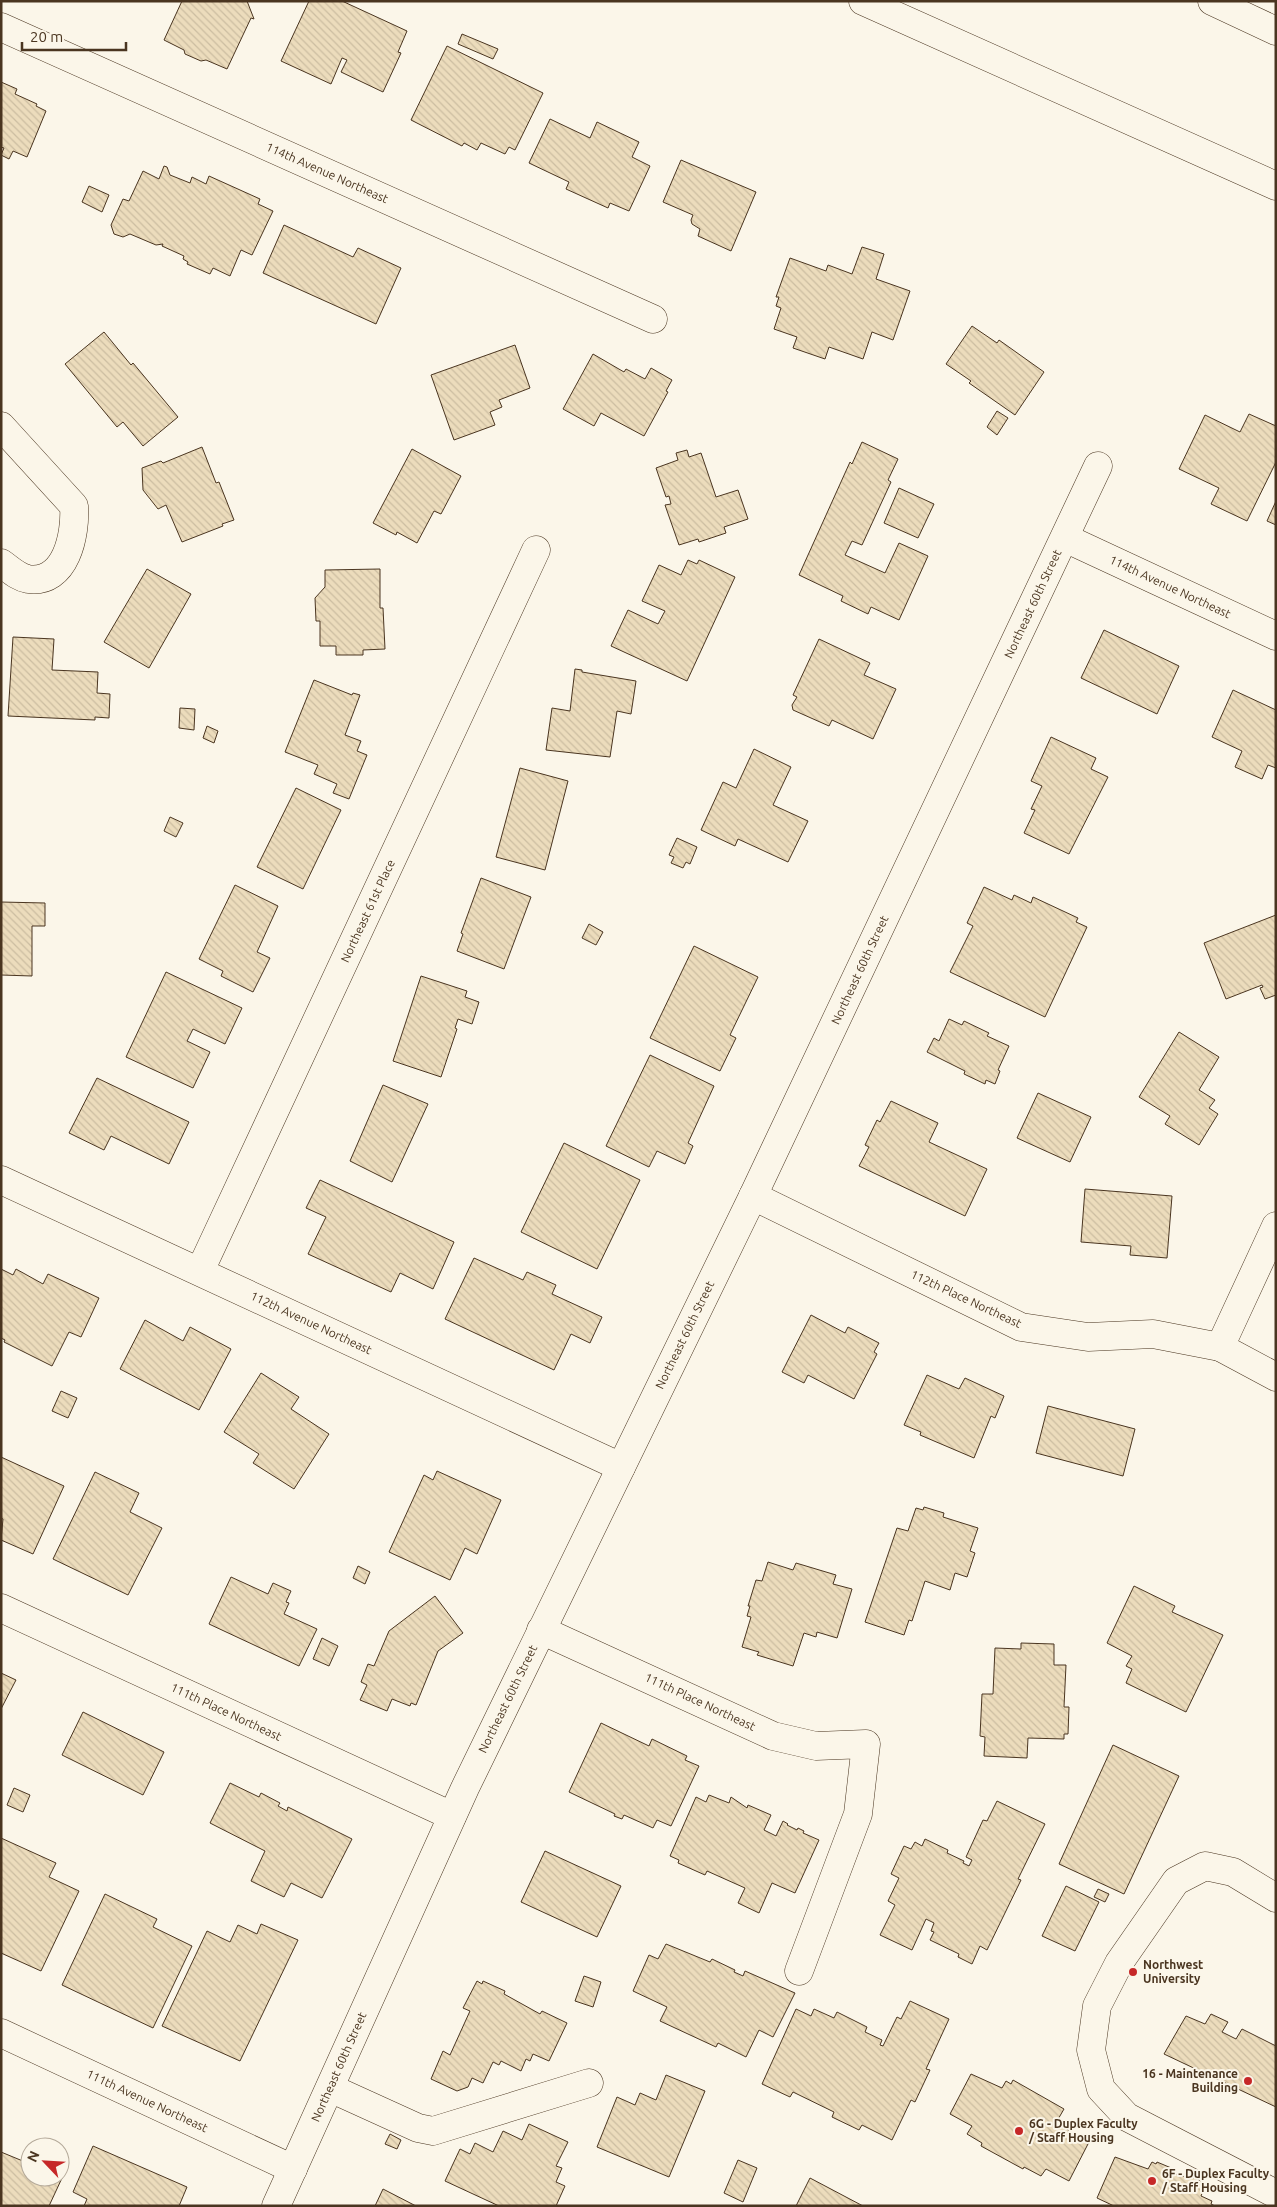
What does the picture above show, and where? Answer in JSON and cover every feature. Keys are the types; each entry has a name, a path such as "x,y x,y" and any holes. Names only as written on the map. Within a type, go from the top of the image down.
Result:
{"main road":[{"path":"863,1 1276,186"},
{"path":"1212,1 1276,31"},
{"name":"114th Avenue Northeast","path":"1,27 653,319"},
{"path":"1,426 74,506 76,524 65,559 59,568 50,575 39,579 28,579 16,575 1,563"},
{"name":"Northeast 60th Street","path":"276,2206 452,1816 753,1196 1098,466"},
{"name":"114th Avenue Northeast","path":"1065,538 1276,636"},
{"name":"Northeast 61st Place","path":"200,1271 536,550"},
{"name":"112th Avenue Northeast","path":"1,1180 621,1468"},
{"name":"112th Place Northeast","path":"753,1196 1021,1327 1088,1337 1153,1334 1220,1347 1276,1377"},
{"path":"1220,1347 1276,1226"},
{"name":"111th Place Northeast","path":"1,1608 452,1816"},
{"name":"111th Place Northeast","path":"542,1630 773,1736 816,1746 866,1744 858,1814 799,1971"},
{"path":"1276,1898 1233,1872 1205,1866 1176,1881 1119,1963 1097,2006 1091,2050 1101,2089 1127,2117 1276,2194"},
{"name":"111th Avenue Northeast","path":"1,2033 293,2169"},
{"path":"330,2088 418,2128 433,2131 590,2083"}],"building":[{"path":"182,1 247,1 254,19 251,18 227,69 185,54 184,50 164,40"},
{"path":"309,1 342,1 407,31 398,52 401,53 383,92 341,72 347,60 342,58 331,84 281,61"},
{"path":"462,34 498,49 493,59 458,44"},
{"path":"447,46 543,93 515,150 509,147 505,154 481,143 477,150 464,143 462,146 411,120"},
{"path":"1,82 17,89 15,94 37,104 36,106 46,111 27,157 13,151 9,159 1,155 4,148 1,147"},
{"path":"550,119 590,138 597,122 639,142 632,157 650,166 629,211 610,203 608,208 566,189 569,182 529,163"},
{"path":"681,160 756,192 731,251 698,236 700,229 692,224 693,215 663,202"},
{"path":"164,166 167,167 170,175 190,183 192,177 206,184 209,176 260,199 258,204 273,211 252,255 241,250 230,276 213,268 210,274 187,264 188,262 183,259 184,256 162,246 163,244 156,245 130,234 123,237 114,234 111,225 123,199 129,201 143,171 159,179"},
{"path":"89,186 109,195 102,212 82,202"},
{"path":"284,225 353,257 358,248 401,268 376,324 263,273"},
{"path":"862,247 884,254 876,279 910,291 893,340 872,332 863,359 829,347 825,359 793,348 797,337 774,329 781,308 776,306 779,297 776,297 790,258 826,271 828,265 852,274"},
{"path":"972,326 997,343 999,340 1044,372 1015,415 969,383 971,381 946,364"},
{"path":"104,332 131,365 133,363 178,417 143,446 123,422 117,427 65,364"},
{"path":"515,345 530,388 499,400 502,407 490,412 495,425 454,440 431,375"},
{"path":"593,354 624,372 626,369 645,379 651,368 672,380 666,391 668,392 644,436 601,413 594,426 563,409"},
{"path":"997,411 1008,418 997,435 987,427"},
{"path":"1249,414 1276,426 1276,462 1247,521 1211,504 1219,488 1179,469 1205,415 1240,432"},
{"path":"862,442 898,459 888,480 891,482 862,545 852,541 845,555 885,573 899,543 928,556 899,620 871,607 868,614 841,601 843,596 799,575 850,462 852,464"},
{"path":"202,447 216,483 219,482 234,520 182,542 166,505 158,509 143,490 142,468 161,461 163,463"},
{"path":"412,449 461,476 441,514 434,511 417,543 397,532 396,535 373,523"},
{"path":"687,450 689,457 701,453 716,497 738,490 748,519 724,527 726,533 699,542 698,539 679,545 665,505 671,504 669,496 666,497 656,468 678,460 676,453"},
{"path":"899,488 934,504 918,538 884,523"},
{"path":"1276,501 1276,525 1267,521"},
{"path":"688,560 697,564 699,560 735,577 687,681 611,646 628,610 658,624 665,611 642,601 659,565 681,575"},
{"path":"147,569 191,594 149,668 104,642"},
{"path":"380,569 380,608 383,608 385,649 363,650 363,655 336,655 336,646 320,646 320,621 316,621 315,598 325,587 325,570"},
{"path":"1104,630 1179,666 1157,714 1081,678"},
{"path":"13,637 54,639 52,670 98,672 97,693 110,694 109,718 95,717 95,720 8,716"},
{"path":"819,639 870,663 864,675 896,689 873,739 832,720 829,726 793,710 792,705 797,697 793,695"},
{"path":"575,669 582,670 582,672 636,681 631,714 617,711 610,757 546,750 552,708 570,711"},
{"path":"314,680 352,695 353,693 360,695 345,735 361,741 357,751 367,755 349,799 333,793 337,784 314,774 318,765 285,752"},
{"path":"1233,690 1276,710 1276,768 1268,765 1262,779 1235,767 1242,751 1212,737"},
{"path":"180,708 195,709 194,730 179,728"},
{"path":"207,726 218,731 214,743 203,738"},
{"path":"1051,737 1096,758 1091,769 1108,777 1069,854 1024,833 1035,810 1031,809 1042,786 1031,781"},
{"path":"754,749 791,767 773,805 808,821 788,862 738,839 735,846 701,830 723,782 736,788"},
{"path":"520,768 568,781 545,870 496,857"},
{"path":"296,788 341,810 303,889 257,867"},
{"path":"170,817 183,823 176,837 164,831"},
{"path":"677,838 697,847 690,864 686,862 683,868 671,863 674,857 669,855"},
{"path":"481,878 531,897 504,969 457,951 463,934 461,933"},
{"path":"235,885 278,906 257,952 270,958 253,992 221,976 223,971 199,959"},
{"path":"984,887 1012,900 1014,895 1031,903 1033,897 1078,918 1076,922 1087,927 1045,1017 950,972 973,926 967,923"},
{"path":"1,902 45,903 45,926 32,926 32,976 1,975"},
{"path":"1276,915 1276,995 1265,999 1260,988 1263,987 1262,985 1226,999 1204,943"},
{"path":"589,924 603,932 596,945 582,938"},
{"path":"694,946 758,977 730,1035 736,1038 720,1071 650,1038"},
{"path":"166,972 242,1008 225,1044 193,1029 187,1041 210,1052 193,1088 126,1057"},
{"path":"421,976 467,991 465,997 479,1002 472,1024 458,1019 455,1028 457,1029 441,1077 393,1061"},
{"path":"949,1019 962,1025 964,1021 989,1033 987,1036 1009,1046 998,1070 1000,1071 995,1084 986,1080 985,1084 964,1074 965,1071 927,1052 934,1038 939,1041"},
{"path":"1179,1032 1219,1057 1199,1090 1215,1100 1209,1108 1218,1114 1199,1145 1165,1124 1170,1116 1139,1097"},
{"path":"650,1055 714,1086 688,1143 693,1146 685,1164 657,1151 649,1167 606,1146"},
{"path":"97,1078 189,1122 169,1164 111,1136 104,1150 69,1133"},
{"path":"383,1085 428,1104 392,1182 350,1161"},
{"path":"1038,1093 1091,1117 1070,1162 1017,1138"},
{"path":"891,1101 938,1123 929,1142 987,1169 965,1216 859,1166 869,1147 865,1145 877,1120 880,1122"},
{"path":"564,1143 640,1180 597,1269 521,1232"},
{"path":"320,1180 454,1242 433,1289 400,1273 391,1292 308,1254 326,1217 306,1208"},
{"path":"1085,1189 1172,1196 1167,1258 1130,1255 1131,1246 1081,1242"},
{"path":"474,1258 523,1280 527,1272 556,1285 552,1294 602,1317 590,1343 571,1334 554,1370 445,1319"},
{"path":"1,1269 13,1275 16,1269 43,1284 48,1274 99,1298 81,1337 69,1332 52,1366 4,1342 5,1340 1,1338"},
{"path":"811,1315 845,1333 848,1327 879,1343 874,1352 877,1354 854,1399 808,1375 804,1383 782,1372"},
{"path":"145,1320 183,1341 190,1327 231,1349 199,1410 120,1369"},
{"path":"261,1373 299,1397 291,1409 329,1434 294,1489 253,1463 259,1454 224,1432"},
{"path":"927,1375 959,1389 965,1378 1004,1396 995,1418 991,1416 974,1458 920,1435 921,1432 904,1425"},
{"path":"61,1391 77,1398 68,1418 52,1411"},
{"path":"1048,1406 1135,1429 1123,1476 1036,1453"},
{"path":"1,1457 64,1486 33,1554 1,1540 3,1519 1,1518"},
{"path":"437,1471 501,1500 477,1554 465,1548 450,1580 389,1552 424,1475 433,1480"},
{"path":"95,1472 139,1493 130,1512 162,1528 128,1595 53,1559"},
{"path":"924,1507 944,1513 943,1517 978,1528 970,1551 975,1553 967,1577 955,1573 950,1590 925,1581 912,1621 909,1620 904,1635 865,1622 897,1528 908,1531 916,1508 923,1510"},
{"path":"768,1562 793,1570 796,1563 836,1575 833,1584 852,1589 837,1638 817,1632 816,1637 804,1633 793,1666 757,1655 759,1652 742,1647 751,1617 747,1616 750,1606 748,1606 756,1580 762,1581"},
{"path":"358,1566 370,1572 365,1584 353,1578"},
{"path":"231,1577 268,1594 273,1583 291,1591 286,1602 289,1603 284,1614 317,1629 299,1666 209,1624"},
{"path":"1134,1586 1175,1606 1172,1612 1223,1635 1186,1712 1126,1683 1132,1669 1126,1666 1132,1656 1107,1643"},
{"path":"435,1596 463,1633 438,1651 416,1705 411,1703 410,1706 392,1699 387,1711 360,1700 367,1685 361,1682 368,1664 374,1666 389,1631"},
{"path":"322,1638 338,1646 329,1666 313,1659"},
{"path":"1021,1643 1054,1644 1054,1665 1066,1665 1064,1707 1069,1707 1068,1734 1064,1734 1064,1739 1028,1738 1027,1758 984,1756 985,1737 980,1736 982,1694 993,1694 995,1648 1021,1649"},
{"path":"1,1673 16,1680 1,1709"},
{"path":"83,1712 164,1752 143,1795 62,1755"},
{"path":"601,1723 649,1746 652,1739 687,1756 685,1760 699,1766 671,1826 657,1820 653,1828 624,1815 622,1819 569,1792"},
{"path":"1113,1745 1179,1776 1124,1894 1059,1864"},
{"path":"230,1783 259,1797 261,1793 280,1803 278,1806 287,1811 288,1807 352,1839 322,1898 291,1883 284,1897 251,1881 265,1851 210,1823"},
{"path":"14,1788 30,1795 23,1812 7,1805"},
{"path":"709,1795 729,1803 731,1797 747,1808 748,1805 771,1815 764,1830 776,1836 783,1821 787,1825 797,1830 798,1828 804,1831 803,1833 819,1840 795,1893 772,1883 759,1913 738,1903 745,1888 707,1871 705,1875 678,1863 679,1860 670,1856 696,1797 706,1802"},
{"path":"997,1801 1045,1824 1018,1879 1021,1880 987,1950 980,1946 972,1964 958,1957 959,1954 930,1940 934,1932 931,1931 934,1923 926,1919 912,1950 880,1935 895,1905 888,1901 899,1878 891,1874 904,1846 911,1849 915,1842 922,1846 925,1839 948,1850 947,1853 964,1861 963,1863 969,1866 972,1860 966,1857 983,1820 987,1821"},
{"path":"1,1838 56,1863 49,1877 79,1891 41,1971 1,1953"},
{"path":"545,1851 621,1886 597,1937 521,1902"},
{"path":"1066,1886 1099,1902 1075,1951 1042,1936"},
{"path":"1098,1889 1109,1894 1105,1902 1094,1897"},
{"path":"105,1894 157,1919 153,1927 192,1946 153,2028 62,1985"},
{"path":"261,1924 298,1940 240,2061 162,2026 207,1931 230,1942 238,1925 257,1934"},
{"path":"666,1944 710,1962 712,1959 743,1976 745,1971 795,1993 773,2037 759,2030 746,2057 718,2043 716,2047 660,2021 667,2007 633,1991 649,1955 658,1959"},
{"path":"584,1976 601,1982 593,2007 575,2001"},
{"path":"477,1981 482,1984 483,1981 505,1991 504,1994 540,2014 542,2011 567,2023 549,2061 533,2054 530,2061 526,2059 521,2071 501,2061 499,2065 493,2062 483,2083 472,2078 468,2087 457,2091 431,2079 443,2051 450,2055 470,2011 463,2008"},
{"path":"910,2001 949,2019 926,2069 930,2070 915,2102 911,2100 892,2140 862,2125 859,2130 832,2117 834,2112 793,2092 790,2097 762,2084 796,2009 811,2016 814,2009 834,2018 837,2012 867,2027 865,2032 882,2040 880,2045 883,2046 897,2017 901,2019"},
{"name":"16 - Maintenance Building","path":"1211,2014 1228,2022 1222,2032 1236,2039 1242,2029 1276,2046 1276,2107 1164,2054 1186,2016 1205,2024"},
{"name":"6G - Duplex Faculty / Staff Housing","path":"971,2074 1002,2088 1006,2081 1011,2084 1013,2080 1064,2109 1057,2121 1065,2125 1063,2127 1089,2142 1069,2181 1046,2169 1041,2176 1024,2167 1023,2169 981,2146 982,2143 967,2134 972,2126 950,2114"},
{"path":"666,2075 705,2091 669,2177 597,2147 617,2097 635,2105 640,2093 656,2100"},
{"path":"529,2124 568,2142 556,2166 562,2168 556,2182 565,2186 556,2206 499,2206 445,2181 460,2149 470,2154 475,2143 493,2152 503,2131 522,2140"},
{"path":"390,2134 401,2140 397,2149 385,2144"},
{"path":"93,2146 187,2187 179,2206 84,2206 87,2199 73,2192"},
{"path":"1,2152 20,2160 20,2187 58,2187 49,2206 1,2206"},
{"name":"6F - Duplex Faculty / Staff Housing","path":"1115,2157 1148,2169 1152,2162 1156,2164 1157,2162 1176,2170 1175,2174 1186,2177 1187,2175 1208,2184 1207,2187 1205,2186 1201,2196 1212,2201 1211,2204 1215,2206 1114,2206 1097,2198"},
{"path":"738,2160 757,2168 743,2202 724,2193"},
{"path":"810,2178 863,2206 796,2206"},
{"path":"383,2189 416,2206 375,2206"}],"place":[{"name":"Northwest University","path":"1133,1972"},
{"name":"16 - Maintenance Building","path":"1248,2081"},
{"name":"6G - Duplex Faculty / Staff Housing","path":"1019,2131"},
{"name":"6F - Duplex Faculty / Staff Housing","path":"1152,2181"}]}
